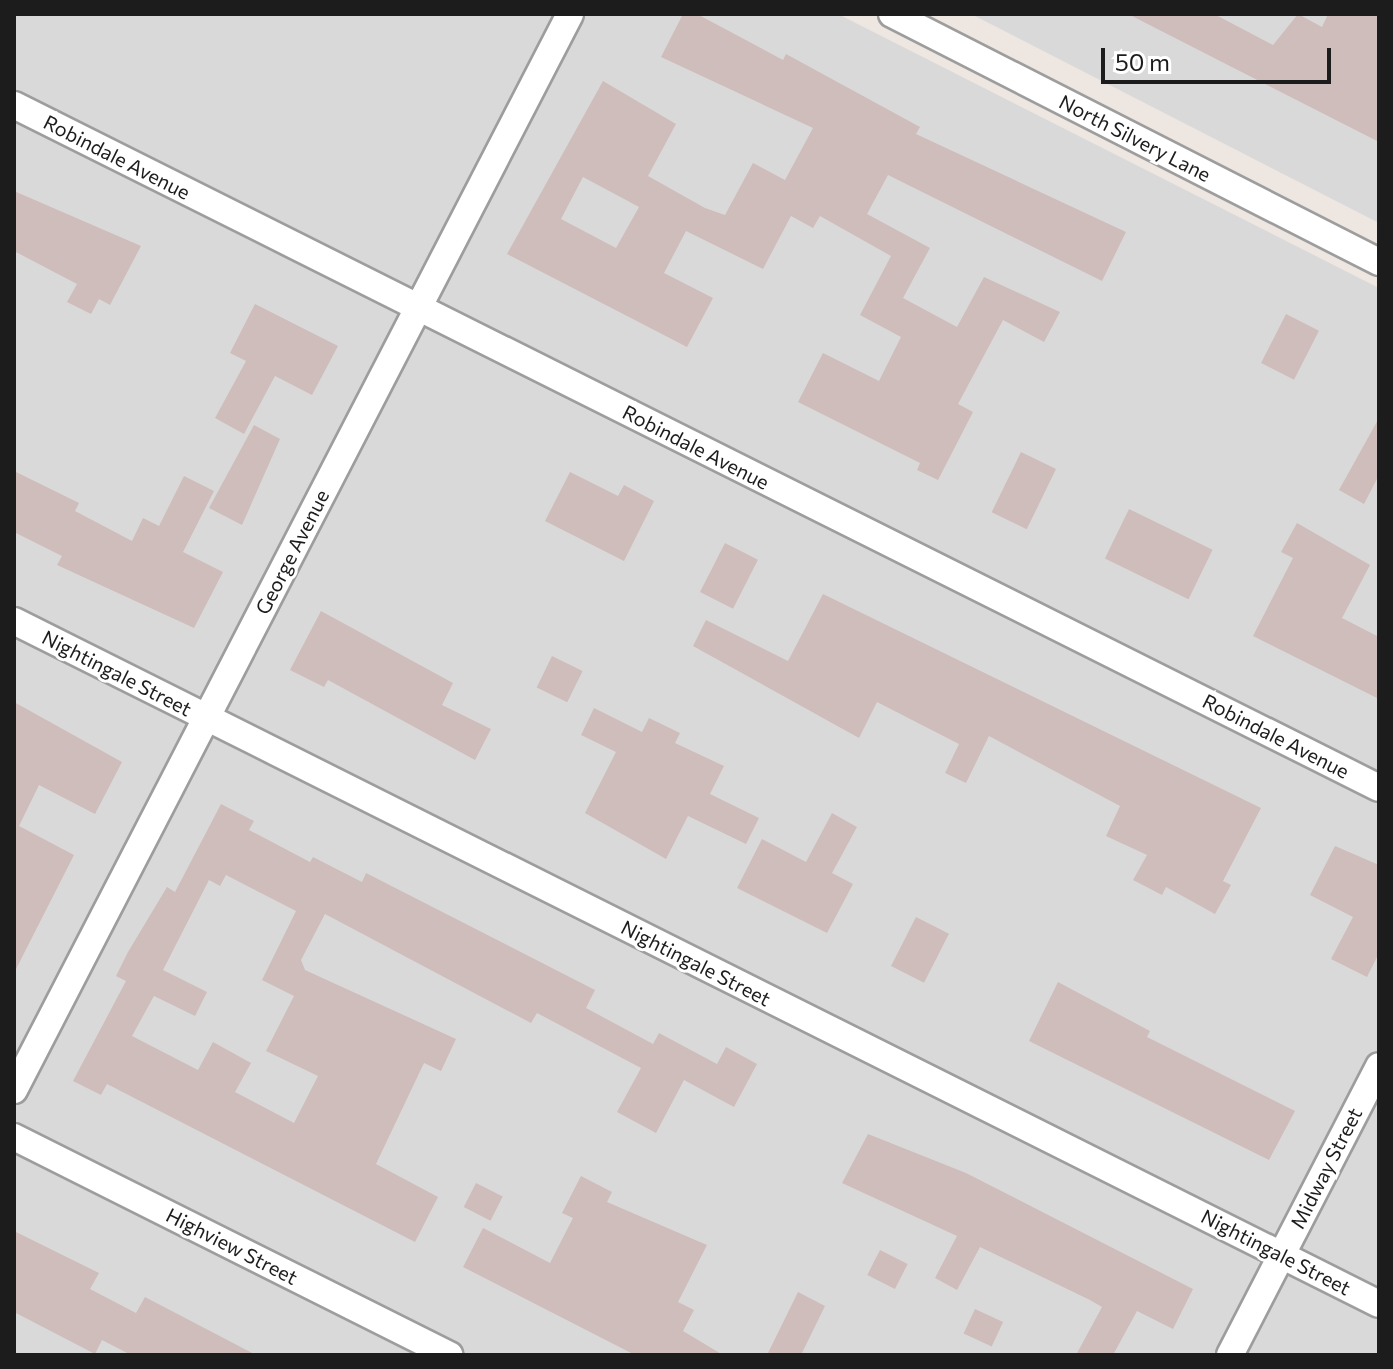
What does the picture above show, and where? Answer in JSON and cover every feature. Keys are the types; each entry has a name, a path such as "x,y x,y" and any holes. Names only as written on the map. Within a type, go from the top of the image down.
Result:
{"street":[{"name":"George Avenue","path":"14,1090 570,14"},
{"name":"North Silvery Lane","path":"892,14 1379,262"},
{"name":"Robindale Avenue","path":"14,105 1379,788"},
{"name":"Nightingale Street","path":"14,621 1379,1304"},
{"name":"Midway Street","path":"1230,1355 1379,1066"},
{"name":"Highview Street","path":"14,1137 450,1355"}],"shaded area":[{"path":"14,14 838,14 1379,288 1379,1355 14,1355"},
{"path":"971,14 1379,14 1379,223"}],"building":[{"path":"683,14 697,14 783,60 786,54 920,127 916,134 1126,232 1102,281 888,175 867,214 930,248 903,298 957,327 984,277 1060,312 1044,342 1003,320 958,404 973,412 938,480 917,470 920,463 798,402 823,353 879,381 901,337 860,315 891,256 820,216 813,228 791,216 763,269 686,231 664,273 713,298 687,347 507,254 603,81 676,124 648,176 705,208 725,215 753,163 785,180 813,128 661,57","holes":["583,177 639,207 616,248 561,219"]},
{"path":"1128,14 1214,14 1273,45 1298,14 1322,27 1328,14 1379,14 1379,142"},
{"path":"14,191 141,246 110,305 99,299 91,314 67,302 77,284 14,251"},
{"path":"255,304 338,346 312,395 275,376 244,434 215,418 246,361 230,353"},
{"path":"1286,314 1319,331 1294,380 1261,363"},
{"path":"1379,418 1379,475 1364,504 1339,490"},
{"path":"254,425 280,439 242,525 209,508"},
{"path":"1021,452 1056,469 1027,529 992,512"},
{"path":"14,471 79,503 75,511 132,541 143,518 159,526 184,476 214,491 183,552 223,572 194,628 57,565 62,556 14,532"},
{"path":"570,472 618,496 624,485 654,501 624,561 545,521"},
{"path":"1129,509 1213,550 1188,599 1105,558"},
{"path":"1297,523 1370,565 1342,618 1379,637 1379,699 1253,636 1293,558 1281,552"},
{"path":"725,543 758,560 733,609 700,592"},
{"path":"823,594 1261,808 1223,881 1231,885 1215,914 1166,887 1162,895 1133,880 1147,855 1106,836 1120,806 989,736 966,783 945,773 959,744 877,702 859,738 693,646 706,620 788,661"},
{"path":"321,611 453,683 442,705 491,729 475,760 328,680 324,687 290,670"},
{"path":"552,656 583,671 567,702 537,687"},
{"path":"14,702 122,762 95,814 39,785 19,826 74,855 14,973"},
{"path":"594,708 642,732 649,718 680,733 675,743 724,766 710,794 759,818 746,844 688,816 666,859 585,813 616,752 581,735"},
{"path":"221,804 254,821 249,830 310,862 313,857 362,882 366,873 595,990 586,1008 653,1044 659,1033 717,1064 726,1047 757,1064 734,1107 684,1080 656,1133 617,1112 641,1068 537,1013 531,1023 325,914 301,960 305,970 456,1039 441,1071 424,1063 376,1164 438,1197 415,1242 107,1084 101,1095 73,1081 126,981 116,976 128,952 167,887 175,892","holes":["226,875 296,911 262,980 294,996 266,1051 318,1076 294,1123 235,1092 251,1063 213,1042 198,1070 132,1036 154,996 195,1016 207,992 163,970 209,880 220,886"]},
{"path":"832,813 857,827 832,873 853,884 827,933 737,888 762,839 806,862"},
{"path":"1335,846 1379,865 1379,953 1367,977 1331,959 1353,917 1310,895"},
{"path":"916,917 949,934 924,983 891,966"},
{"path":"1058,982 1150,1031 1147,1037 1295,1111 1269,1160 1029,1041"},
{"path":"868,1134 966,1173 1193,1289 1173,1329 1137,1311 1113,1355 1076,1355 1102,1307 1090,1300 980,1247 957,1290 935,1278 957,1236 842,1183"},
{"path":"581,1176 612,1192 607,1202 707,1245 678,1302 694,1310 683,1331 723,1355 635,1355 463,1267 483,1228 550,1263 573,1218 562,1213"},
{"path":"476,1183 503,1197 490,1221 464,1207"},
{"path":"14,1231 99,1273 90,1289 136,1313 145,1297 256,1355 131,1355 102,1340 95,1354 14,1312"},
{"path":"880,1250 908,1264 895,1289 867,1275"},
{"path":"798,1292 825,1306 801,1355 767,1355"},
{"path":"975,1309 1003,1322 992,1347 964,1333"}]}
